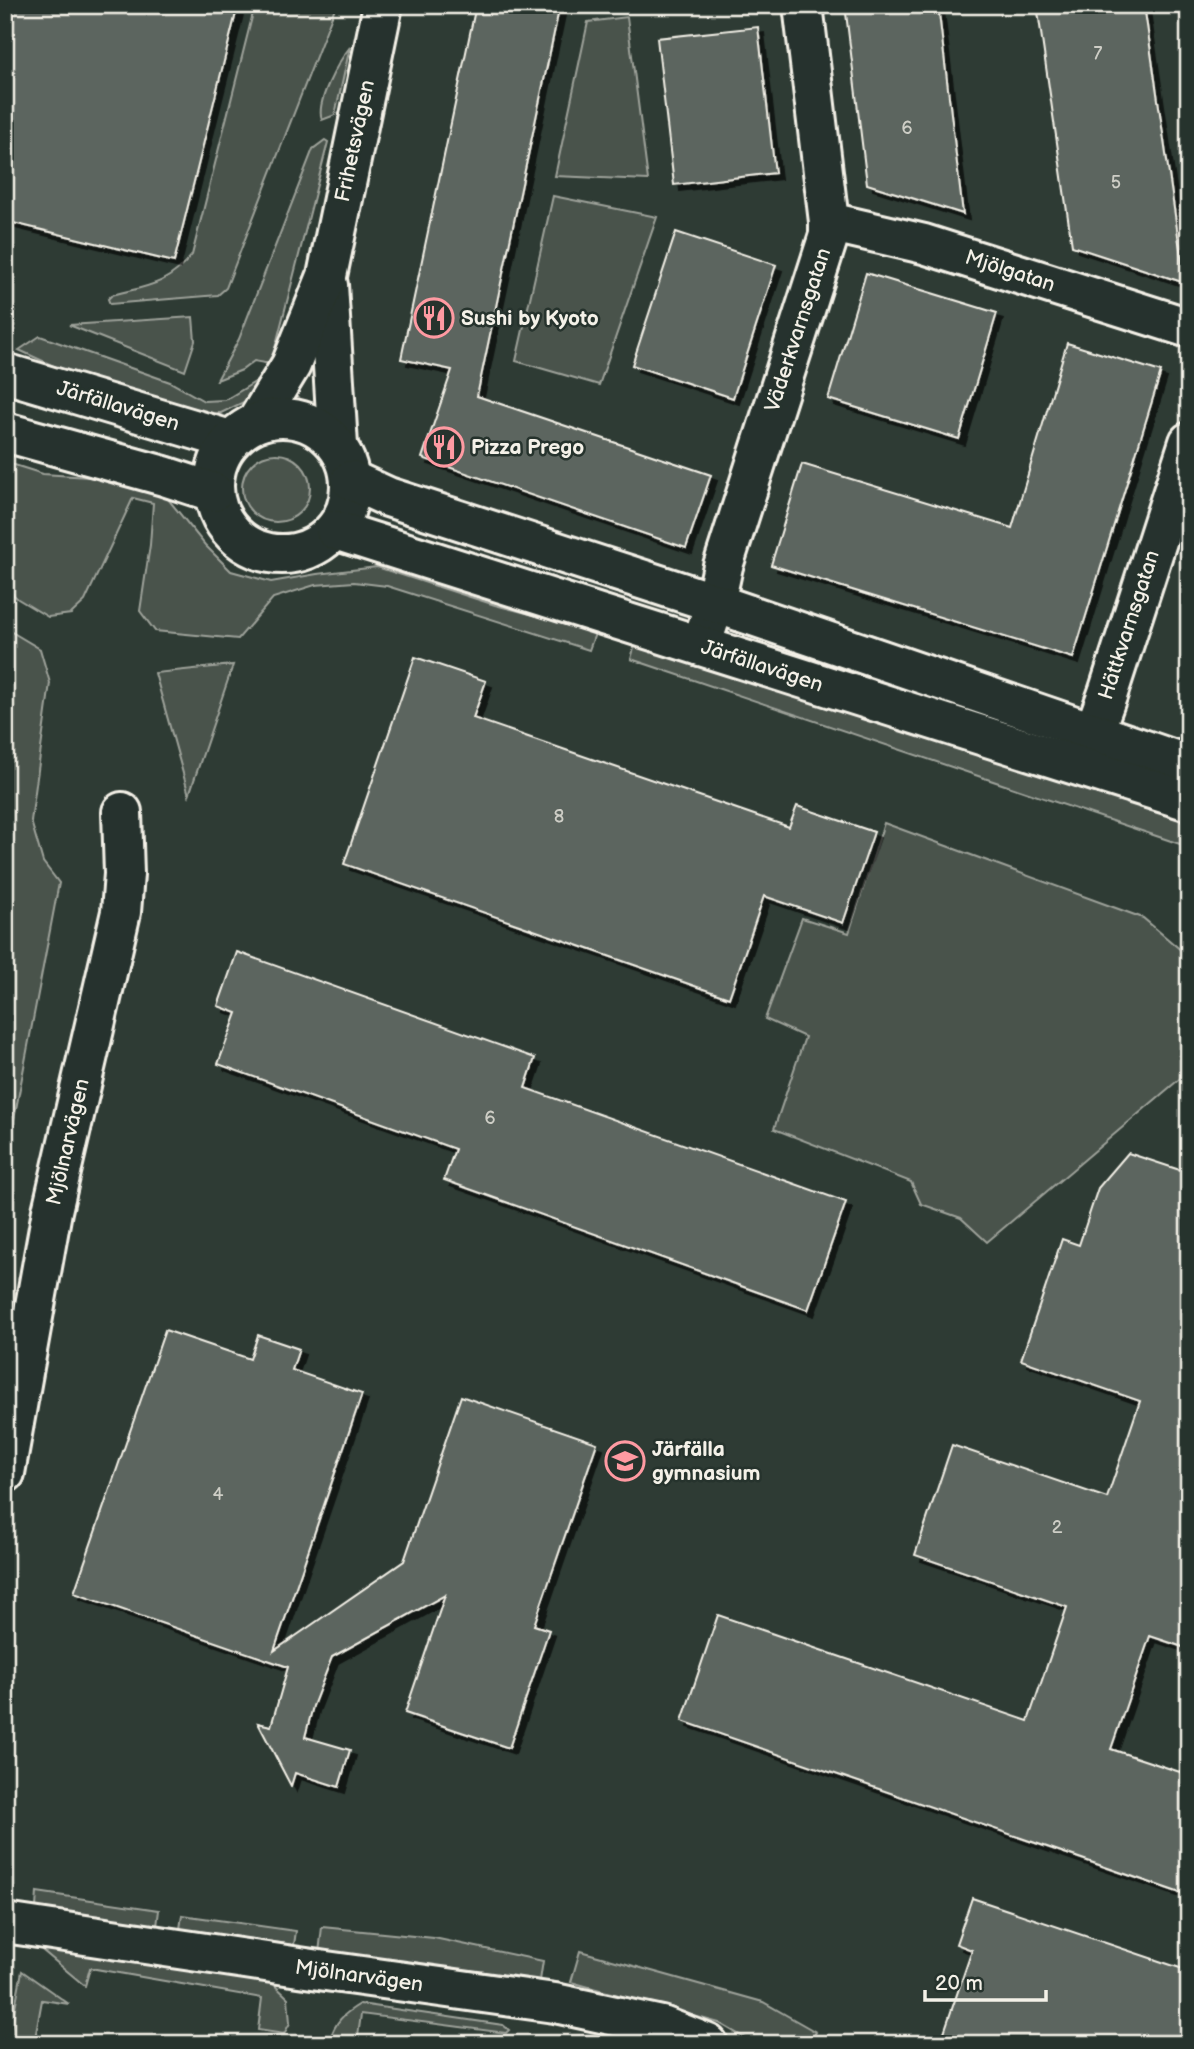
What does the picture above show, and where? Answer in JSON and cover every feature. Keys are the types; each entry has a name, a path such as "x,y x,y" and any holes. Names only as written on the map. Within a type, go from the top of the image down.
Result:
{"street":[{"name":"Frihetsvägen","path":"244,430 291,365 327,276 383,5"},
{"name":"Väderkvarnsgatan","path":"701,646 723,566 829,234 803,5"},
{"name":"Mjölgatan","path":"829,222 924,244 1189,328"},
{"name":"Frihetsvägen","path":"327,276 345,463"},
{"name":"Järfällavägen","path":"5,373 244,430"},
{"path":"281,416 305,421 321,429 345,463 347,507 335,530 321,542 299,553 287,555 263,552 243,543 225,527 219,515 213,492 216,464 244,430 281,416"},
{"path":"5,432 213,492"},
{"name":"Hättkvarnsgatan","path":"1087,750 1189,442"},
{"name":"Järfällavägen","path":"345,463 388,497 715,603 1087,750 1189,801"},
{"name":"Järfällavägen","path":"335,530 701,646 1087,750 1189,765"},
{"name":"Mjölnarvägen","path":"5,1473 52,1211 121,912 124,874 122,812"},
{"name":"Mjölnarvägen","path":"5,1923 555,2003 663,2026 708,2044"}],"shaded area":[{"path":"255,5 336,5 226,288 218,295 110,304 108,299 112,295 156,283 174,273 192,255"},
{"path":"627,17 648,180 555,176 588,22"},
{"path":"350,47 335,115 322,120 325,93 334,72"},
{"path":"325,140 328,142 271,364 254,361 242,370 217,380 239,339 313,149"},
{"path":"553,196 657,217 599,385 516,361"},
{"path":"193,317 195,341 185,371 69,325"},
{"path":"40,336 170,382 204,401 225,400 260,379 254,397 221,413 177,413 134,403 19,350"},
{"path":"269,454 283,454 295,459 305,469 310,488 305,507 295,517 283,522 269,522 257,517 247,507 242,495 242,481 247,469 257,459"},
{"path":"5,462 43,474 134,480 160,489 205,545 231,571 271,582 377,567 495,605 596,631 589,650 387,586 354,582 315,585 273,598 238,639 155,631 140,611 153,503 133,498 85,601 71,614 48,617 18,599 5,587"},
{"path":"5,628 40,649 50,683 31,821 43,862 59,883 5,1167"},
{"path":"638,633 1189,813 1189,847 631,659"},
{"path":"233,665 189,795 155,673"},
{"path":"884,823 1143,918 1189,957 1189,1071 987,1242 961,1218 921,1204 911,1182 774,1129 805,1037 765,1019 802,918 849,933"},
{"path":"37,1892 159,1910 157,1926 36,1908"},
{"path":"182,1915 296,1931 294,1945 180,1929"},
{"path":"322,1927 434,1938 543,1961 539,1987 319,1953"},
{"path":"30,1940 269,1980 288,1998 290,2023 284,2034 258,2030 262,1998 90,1968 85,1986"},
{"path":"580,1951 763,2002 816,2032 809,2044 755,2044 719,2023 571,1982"},
{"path":"22,1971 69,2004 42,2000 34,2044 8,2044"},
{"path":"360,2004 503,2025 509,2030 506,2033 361,2014 357,2044 329,2041 340,2019"}],"building":[{"path":"5,5 238,5 174,262 5,221"},
{"path":"476,5 560,5 477,396 711,475 686,548 422,458 452,370 401,359"},
{"path":"845,5 938,5 963,214 867,184"},
{"path":"1037,5 1144,5 1185,283 1072,246"},
{"path":"758,27 775,173 674,185 657,38"},
{"path":"676,232 776,265 733,398 632,365"},
{"path":"866,273 997,313 959,439 828,399"},
{"path":"1067,343 1161,372 1073,658 771,565 802,464 1012,528"},
{"path":"415,657 486,681 473,718 789,827 797,806 874,832 843,923 764,896 729,998 344,864"},
{"path":"237,952 535,1058 525,1088 846,1202 808,1310 444,1180 455,1149 218,1064 237,1013 218,1006"},
{"path":"1128,1153 1189,1173 1189,1649 1150,1636 1111,1749 1189,1775 1189,1896 682,1721 718,1615 1028,1721 1067,1607 915,1555 952,1445 1107,1498 1140,1401 1021,1360 1062,1239 1079,1245 1098,1188"},
{"path":"165,1330 250,1359 258,1335 299,1349 292,1370 362,1394 274,1651 404,1561 461,1396 597,1443 534,1625 549,1630 509,1748 405,1713 445,1595 332,1657 313,1706 305,1737 350,1750 339,1787 295,1773 291,1786 258,1723 271,1726 288,1667 74,1593"},
{"path":"972,1898 1189,1971 1189,2044 940,2044 972,1950 956,1944"}],"place":[{"name":"Sushi by Kyoto","path":"434,318"},
{"name":"Pizza Prego","path":"444,447"},
{"name":"Järfälla gymnasium","path":"625,1461"}]}
